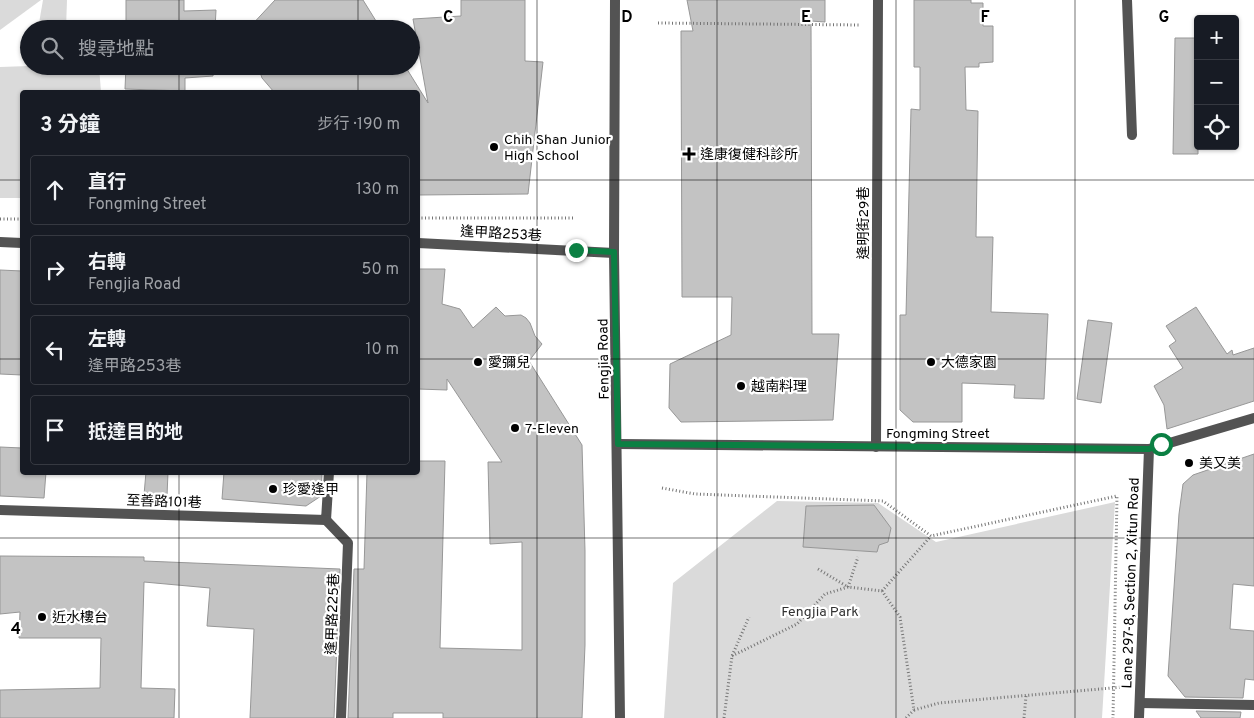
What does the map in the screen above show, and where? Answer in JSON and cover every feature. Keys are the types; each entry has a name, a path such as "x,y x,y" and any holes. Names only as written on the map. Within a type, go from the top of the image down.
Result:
{"street":[{"name":"Fengjia Road","path":"615,0 614,252 618,444 620,718"},
{"name":"逢明街29巷","path":"876,447 878,0"},
{"path":"1127,0 1132,135"},
{"path":"0,242 20,243"},
{"name":"逢甲路253巷","path":"420,243 614,252"},
{"name":"Fongming Street","path":"618,444 1149,449 1254,418"},
{"name":"Lane 297-8, Section 2, Xitun Road","path":"1139,718 1149,449"},
{"path":"326,520 329,475"},
{"name":"至善路101巷","path":"0,510 326,520"},
{"name":"逢甲路225巷","path":"326,520 348,543 342,718"},
{"path":"1140,703 1254,705"}],"path":[{"path":"658,23 878,26"},
{"path":"420,218 575,218"},
{"path":"0,219 20,219"},
{"path":"662,488 695,494 883,501 930,536"},
{"path":"882,591 930,536 1117,496 1113,718"},
{"path":"848,587 858,558"},
{"path":"818,569 848,587"},
{"path":"732,656 797,624 825,594 848,587 882,591 900,617 914,710"},
{"path":"724,718 732,656 749,617"},
{"path":"906,718 914,710 939,703 1141,686"},
{"path":"1024,718 1026,696"}],"green space":[{"path":"0,0 41,0 0,30"},
{"path":"43,0 67,0 66,20 40,20"},
{"path":"20,66 20,75 100,75 101,90 20,90 20,198 0,198 0,67"},
{"name":"Fengjia Park","path":"777,501 878,503 936,542 1115,502 1102,718 664,718 673,583"}],"building":[{"path":"126,0 184,0 184,11 216,10 215,20 126,20"},
{"path":"275,0 363,0 375,20 256,20"},
{"path":"461,0 525,0 525,61 543,62 528,194 420,195 420,90 428,103 420,58 420,20 413,19 461,16"},
{"path":"687,0 825,0 825,22 811,21 812,334 839,334 833,420 681,422 669,408 670,364 731,335 732,297 682,297 681,31 693,31"},
{"path":"914,0 971,0 971,3 983,3 983,26 993,26 993,62 979,63 979,67 965,67 966,110 978,111 976,237 993,237 991,312 1048,314 1044,399 1014,398 1015,385 962,383 962,422 913,422 900,410 900,315 906,315 911,109 920,110 920,67 914,67"},
{"path":"1175,38 1194,38 1194,150 1198,150 1198,154 1173,154"},
{"path":"126,75 213,75 185,78 185,90 125,89"},
{"path":"261,75 411,75 420,90 272,90"},
{"path":"420,269 445,269 442,304 460,309 473,328 496,307 505,316 521,315 526,318 535,336 542,344 529,361 582,445 585,645 582,718 443,718 443,713 393,713 393,718 348,718 354,569 364,569 367,475 420,475 420,461 445,461 440,648 522,650 522,542 490,544 488,462 502,462 447,379 447,390 420,389"},
{"path":"0,270 20,271 20,375 0,374"},
{"path":"1196,307 1227,354 1232,350 1233,355 1254,348 1254,401 1167,429 1164,405 1154,386 1183,368 1169,346 1176,341 1166,326"},
{"path":"1088,320 1112,323 1101,403 1077,399"},
{"path":"0,447 20,448 20,475 46,475 44,498 0,496"},
{"path":"1254,454 1254,586 1233,584 1230,629 1254,631 1254,680 1245,679 1243,698 1185,697 1168,676 1179,514 1183,484 1193,475"},
{"path":"146,475 168,475 167,496 144,495"},
{"name":"珍愛逢甲","path":"224,475 322,475 321,496 306,506 222,499"},
{"path":"874,505 891,528 888,542 879,545 877,552 803,547 806,506"},
{"path":"0,556 144,557 144,561 340,569 334,718 250,718 254,629 207,626 210,588 144,582 141,688 175,689 174,718 0,718 0,690 100,688 101,638 19,638 20,612 0,614"},
{"path":"1196,711 1241,712 1240,718 1201,718"}],"place":[{"name":"Chih Shan Junior High School","path":"494,147"},
{"name":"逢康復健科診所","path":"689,154"},
{"name":"愛彌兒","path":"478,362"},
{"name":"大德家園","path":"931,362"},
{"name":"越南料理","path":"741,386"},
{"name":"7-Eleven","path":"515,428"},
{"name":"美又美","path":"1189,463"},
{"name":"珍愛逢甲","path":"273,489"},
{"name":"近水樓台","path":"42,617"}],"route":[{"path":"576,250 614,252 618,444 1149,449 1161,444"}]}
